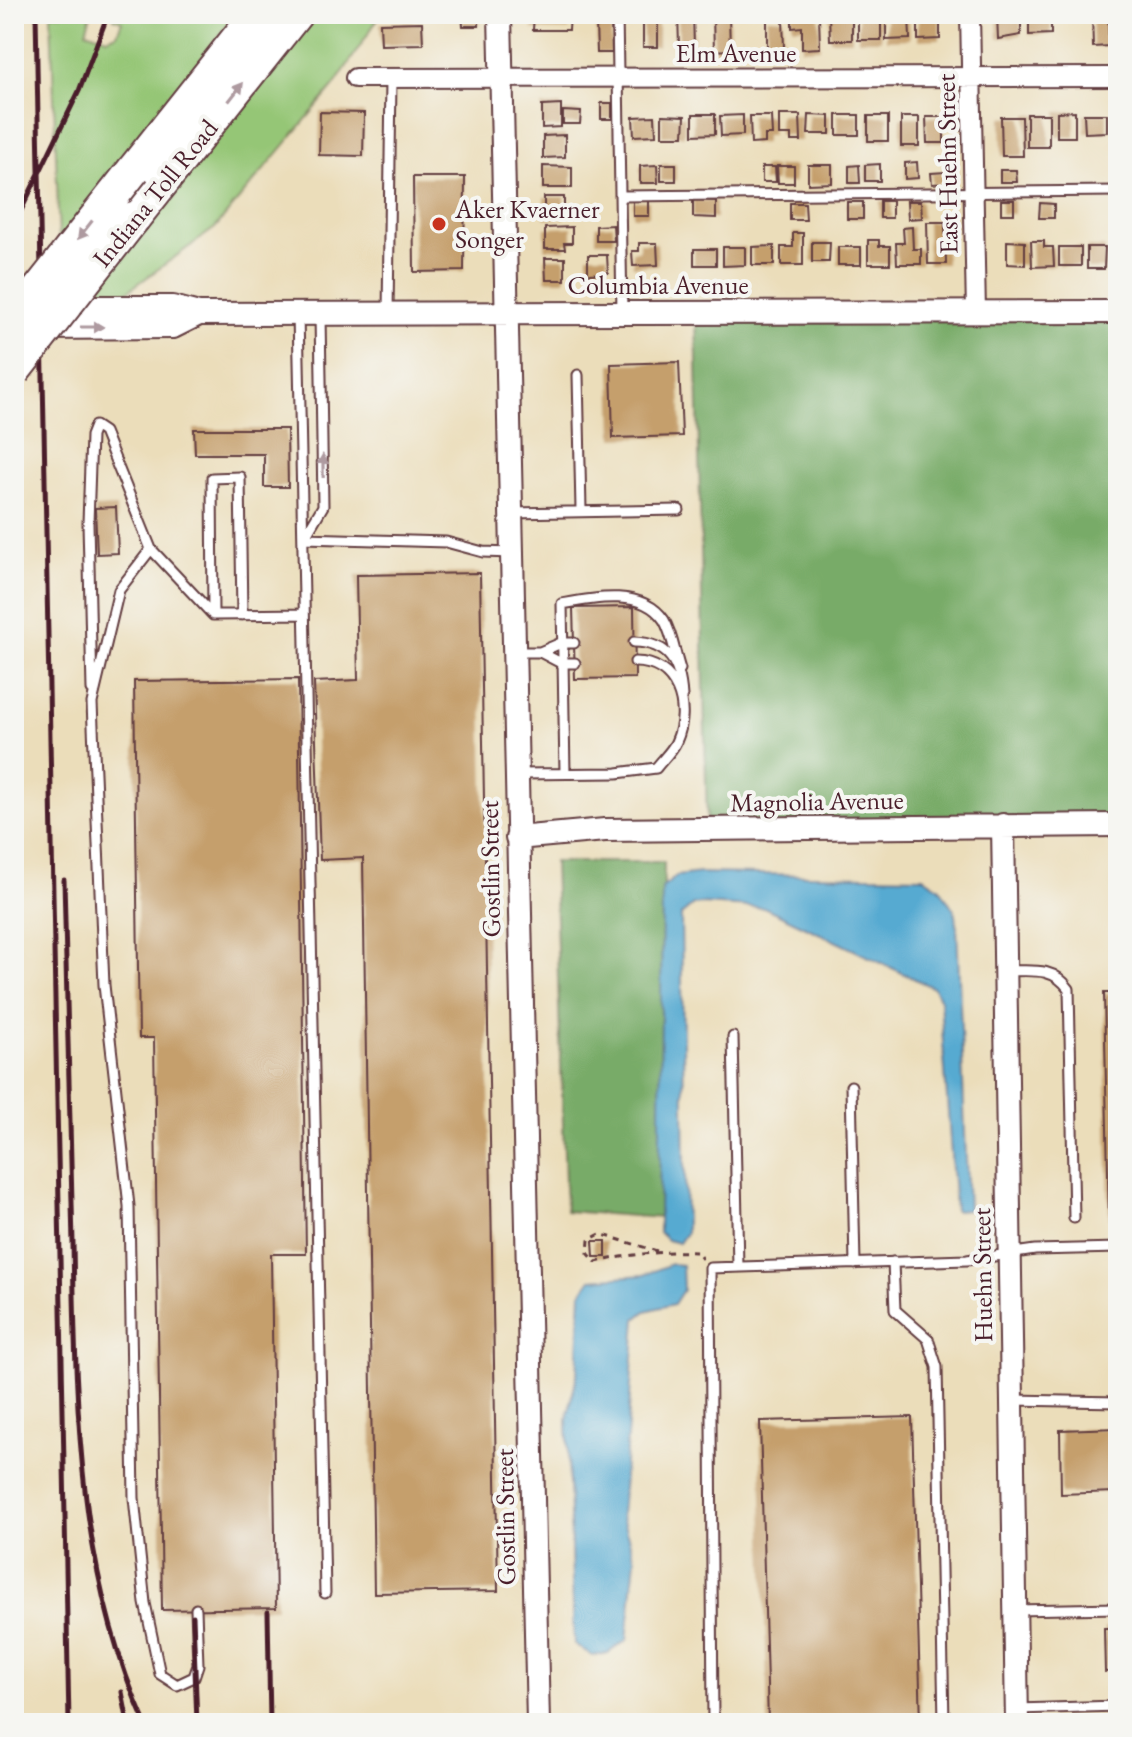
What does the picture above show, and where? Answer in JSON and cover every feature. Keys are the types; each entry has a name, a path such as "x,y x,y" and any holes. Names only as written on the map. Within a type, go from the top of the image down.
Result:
{"highway":[{"name":"Indiana Toll Road","path":"14,321 257,14"},
{"name":"Indiana Toll Road","path":"14,371 296,14"}],"street":[{"name":"Gostlin Street","path":"500,14 538,1723"},
{"name":"East Huehn Street","path":"970,14 976,313"},
{"name":"Elm Avenue","path":"355,78 1118,77"},
{"name":"Columbia Avenue","path":"14,308 173,307 199,314 1118,312"},
{"name":"Columbia Avenue","path":"14,328 173,327 199,314"},
{"name":"Huehn Street","path":"1003,825 1017,1716"},
{"name":"Magnolia Avenue","path":"517,838 605,830 1118,825"}],"lane":[{"path":"617,14 622,313"},
{"path":"388,314 391,79"},
{"path":"622,196 1118,191"},
{"path":"304,538 323,506 309,314"},
{"path":"309,314 304,614 325,1593"},
{"path":"578,375 581,510"},
{"path":"196,1609 198,1665 194,1677 177,1685 160,1674 145,1603 134,1498 129,1206 104,985 92,703 88,523 91,436 95,426 104,432 151,549 213,615 304,614"},
{"path":"213,615 212,478 240,477 242,615"},
{"path":"511,513 679,510"},
{"path":"304,538 446,542 483,552 512,553"},
{"path":"92,703 119,590 151,549"},
{"path":"516,774 565,773 656,768 676,742 682,703 680,669 665,621 648,604 602,596 562,604 565,773"},
{"path":"634,642 646,642 664,650 680,669"},
{"path":"514,652 540,652 561,643 574,643"},
{"path":"540,652 561,663 575,663"},
{"path":"635,662 652,662 669,672 682,703"},
{"path":"1005,971 1044,970 1060,976 1069,989 1074,1218"},
{"path":"733,1037 738,1267"},
{"path":"851,1086 855,1264"},
{"path":"713,1723 710,1268 967,1260 1010,1254 1118,1248"},
{"path":"893,1262 895,1310 928,1339 937,1367 944,1723"},
{"path":"1011,1400 1118,1402"},
{"path":"1015,1610 1118,1608"},
{"path":"1017,1716 1118,1706"}],"path":[{"path":"657,1251 600,1234 589,1240 588,1253 596,1262 631,1253 697,1252 710,1268"}],"green space":[{"path":"51,14 91,14 86,31 107,38 117,34 122,21 114,18 116,14 236,14 144,135 179,186 314,14 381,14 334,86 215,228 117,299 61,296"},
{"path":"1118,312 1118,825 707,831 696,313"},
{"path":"554,862 664,862 661,1218 566,1211"}],"water":[{"path":"700,873 924,877 940,888 954,910 957,926 968,1210 955,1211 940,1000 934,988 766,908 702,904 693,905 681,915 686,1233 679,1243 667,1240 659,1232 662,888 677,876"},
{"path":"671,1264 682,1265 683,1290 674,1304 646,1311 636,1319 621,1515 635,1559 627,1640 608,1653 592,1656 574,1644 567,1419 577,1375 581,1293 591,1279 644,1275"}],"building":[{"path":"462,14 479,14 479,26 463,26"},
{"path":"534,14 570,14 569,30 533,30"},
{"path":"643,14 658,14 658,47 643,47"},
{"path":"678,14 693,14 694,46 679,46"},
{"path":"713,14 729,14 730,50 714,51"},
{"path":"792,14 819,14 820,48 802,49 802,27 792,28"},
{"path":"829,14 852,14 852,40 830,40"},
{"path":"858,14 881,14 881,40 858,40"},
{"path":"886,14 909,14 910,39 886,40"},
{"path":"918,14 940,14 940,39 918,40"},
{"path":"997,14 1021,17 1021,35 998,39"},
{"path":"1029,14 1051,14 1051,34 1029,35"},
{"path":"1092,14 1108,14 1109,46 1093,47"},
{"path":"767,18 783,18 784,49 767,50"},
{"path":"422,22 423,44 381,45 380,23"},
{"path":"596,23 611,23 612,53 597,53"},
{"path":"601,103 612,103 612,119 601,119"},
{"path":"561,105 561,127 542,128 542,106"},
{"path":"563,111 581,112 580,124 563,124"},
{"path":"1075,111 1075,137 1057,137 1057,112"},
{"path":"320,112 364,113 363,156 319,155"},
{"path":"693,114 715,114 715,134 693,135"},
{"path":"1027,114 1049,114 1049,147 1027,147"},
{"path":"1084,114 1107,114 1107,132 1085,133"},
{"path":"662,115 685,116 684,136 662,136"},
{"path":"743,115 743,135 721,136 720,116"},
{"path":"779,115 800,115 801,141 791,141 791,135 779,135"},
{"path":"809,115 830,116 830,134 808,134"},
{"path":"837,115 859,115 859,135 837,135"},
{"path":"655,116 656,135 634,136 633,117"},
{"path":"750,116 771,116 772,135 765,135 765,143 751,144"},
{"path":"868,116 888,116 888,141 868,141"},
{"path":"901,117 919,117 919,146 901,146"},
{"path":"926,117 944,117 944,143 927,143"},
{"path":"1001,117 1022,117 1023,156 1002,156"},
{"path":"565,135 565,157 543,158 543,136"},
{"path":"917,162 918,178 905,179 905,163"},
{"path":"661,164 676,164 676,181 661,181"},
{"path":"880,164 880,181 865,181 865,165"},
{"path":"657,165 658,183 640,183 640,166"},
{"path":"808,165 832,165 832,183 808,184"},
{"path":"859,165 860,183 849,183 849,166"},
{"path":"543,166 572,167 572,188 543,188"},
{"path":"777,166 794,166 794,183 778,183"},
{"path":"762,167 775,167 776,182 762,182"},
{"path":"1000,170 1016,170 1017,182 1000,182"},
{"path":"946,172 946,183 932,184 931,173"},
{"name":"Aker Kvaerner Songer","path":"413,177 465,177 464,271 414,272"},
{"path":"544,197 564,197 564,219 544,218"},
{"path":"693,200 716,201 716,218 693,217"},
{"path":"1001,200 1014,200 1014,214 1001,214"},
{"path":"633,201 649,201 649,216 633,216"},
{"path":"880,201 892,201 892,218 880,218"},
{"path":"907,201 921,201 922,218 908,219"},
{"path":"847,202 863,202 863,219 847,219"},
{"path":"790,203 805,203 806,220 790,220"},
{"path":"1040,203 1054,204 1054,218 1039,218"},
{"path":"927,222 945,222 946,264 928,264"},
{"path":"613,225 614,241 596,241 596,226"},
{"path":"572,227 572,243 564,243 565,249 545,249 545,228"},
{"path":"912,227 913,249 921,249 921,264 897,264 896,243 904,243 903,228"},
{"path":"793,233 803,233 803,265 781,265 781,247 793,247"},
{"path":"868,240 879,240 879,246 890,246 890,264 868,264"},
{"path":"1007,241 1025,242 1025,265 1007,264"},
{"path":"1031,241 1044,241 1044,247 1053,247 1054,266 1032,267"},
{"path":"812,242 830,242 829,262 812,262"},
{"path":"639,243 657,243 658,265 633,266 632,251 639,251"},
{"path":"774,246 774,265 752,265 752,247"},
{"path":"723,247 745,247 745,265 723,266"},
{"path":"838,247 861,247 861,265 838,265"},
{"path":"1059,247 1081,247 1081,266 1059,266"},
{"path":"1087,247 1105,247 1104,269 1087,269"},
{"path":"694,249 716,249 716,265 694,265"},
{"path":"588,255 607,255 608,273 588,274"},
{"path":"545,258 565,258 565,280 546,280"},
{"path":"679,362 682,436 613,438 611,364"},
{"path":"194,429 287,429 288,487 264,487 264,454 195,454"},
{"path":"116,507 118,553 97,554 95,508"},
{"path":"480,573 498,1591 374,1593 363,858 320,860 314,682 358,680 356,575"},
{"path":"634,607 635,678 575,679 573,608"},
{"path":"298,679 306,1254 271,1254 276,1608 162,1610 154,1038 139,1038 134,681"},
{"path":"1104,993 1118,993 1118,1218 1109,1219"},
{"path":"593,1241 606,1241 606,1257 594,1257"},
{"path":"912,1417 921,1723 768,1723 760,1421"},
{"path":"1118,1428 1116,1516 1114,1492 1061,1494 1060,1430"},
{"path":"1104,1628 1118,1628 1118,1671 1105,1672"}],"railway":[{"path":"36,14 69,1723"},
{"path":"14,225 79,91 108,14"},
{"path":"64,880 79,1426 93,1547 105,1607 145,1723"},
{"path":"268,1612 270,1723"},
{"path":"193,1616 197,1723"},
{"path":"122,1692 128,1723"}],"place":[{"name":"Aker Kvaerner Songer","path":"439,224"}]}
